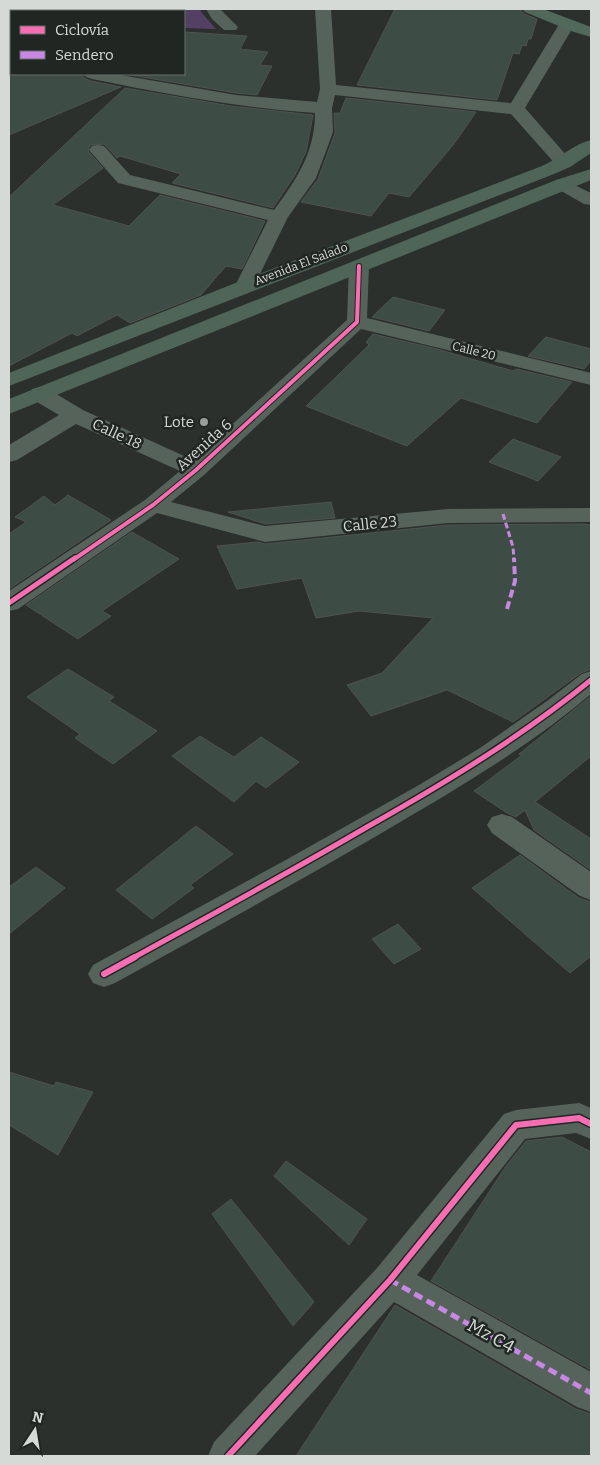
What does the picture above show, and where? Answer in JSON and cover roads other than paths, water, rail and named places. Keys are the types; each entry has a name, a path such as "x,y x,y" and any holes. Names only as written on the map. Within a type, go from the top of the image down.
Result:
{"highway":[{"path":"530,9 578,28 591,40"}],"main road":[{"name":"Avenida El Salado","path":"11,378 564,163 591,145"},
{"name":"Avenida El Salado","path":"9,407 591,174"}],"street":[{"path":"213,9 217,16 230,27"},
{"path":"245,286 279,218 307,178 324,132 324,108 328,89 323,9"},
{"path":"516,109 578,28"},
{"path":"97,75 214,97 324,108"},
{"path":"328,89 516,109 564,163"},
{"path":"98,150 124,179 279,218"},
{"path":"562,184 591,200"},
{"path":"357,322 359,266"},
{"name":"Calle 20","path":"357,322 591,380"},
{"name":"Avenida 6","path":"9,604 153,505 196,470 357,322"},
{"name":"Calle 18","path":"40,394 75,415 196,470"},
{"path":"9,455 75,415"},
{"name":"Calle 23","path":"153,505 265,534 448,516 591,515"},
{"path":"104,974 429,792 490,755 557,708 591,680"},
{"path":"502,825 591,888"},
{"path":"228,1456 390,1280 516,1125 579,1118 591,1124"},
{"name":"Mz C4","path":"390,1280 591,1393"}],"place":[{"name":"Lote","path":"204,422"}]}
